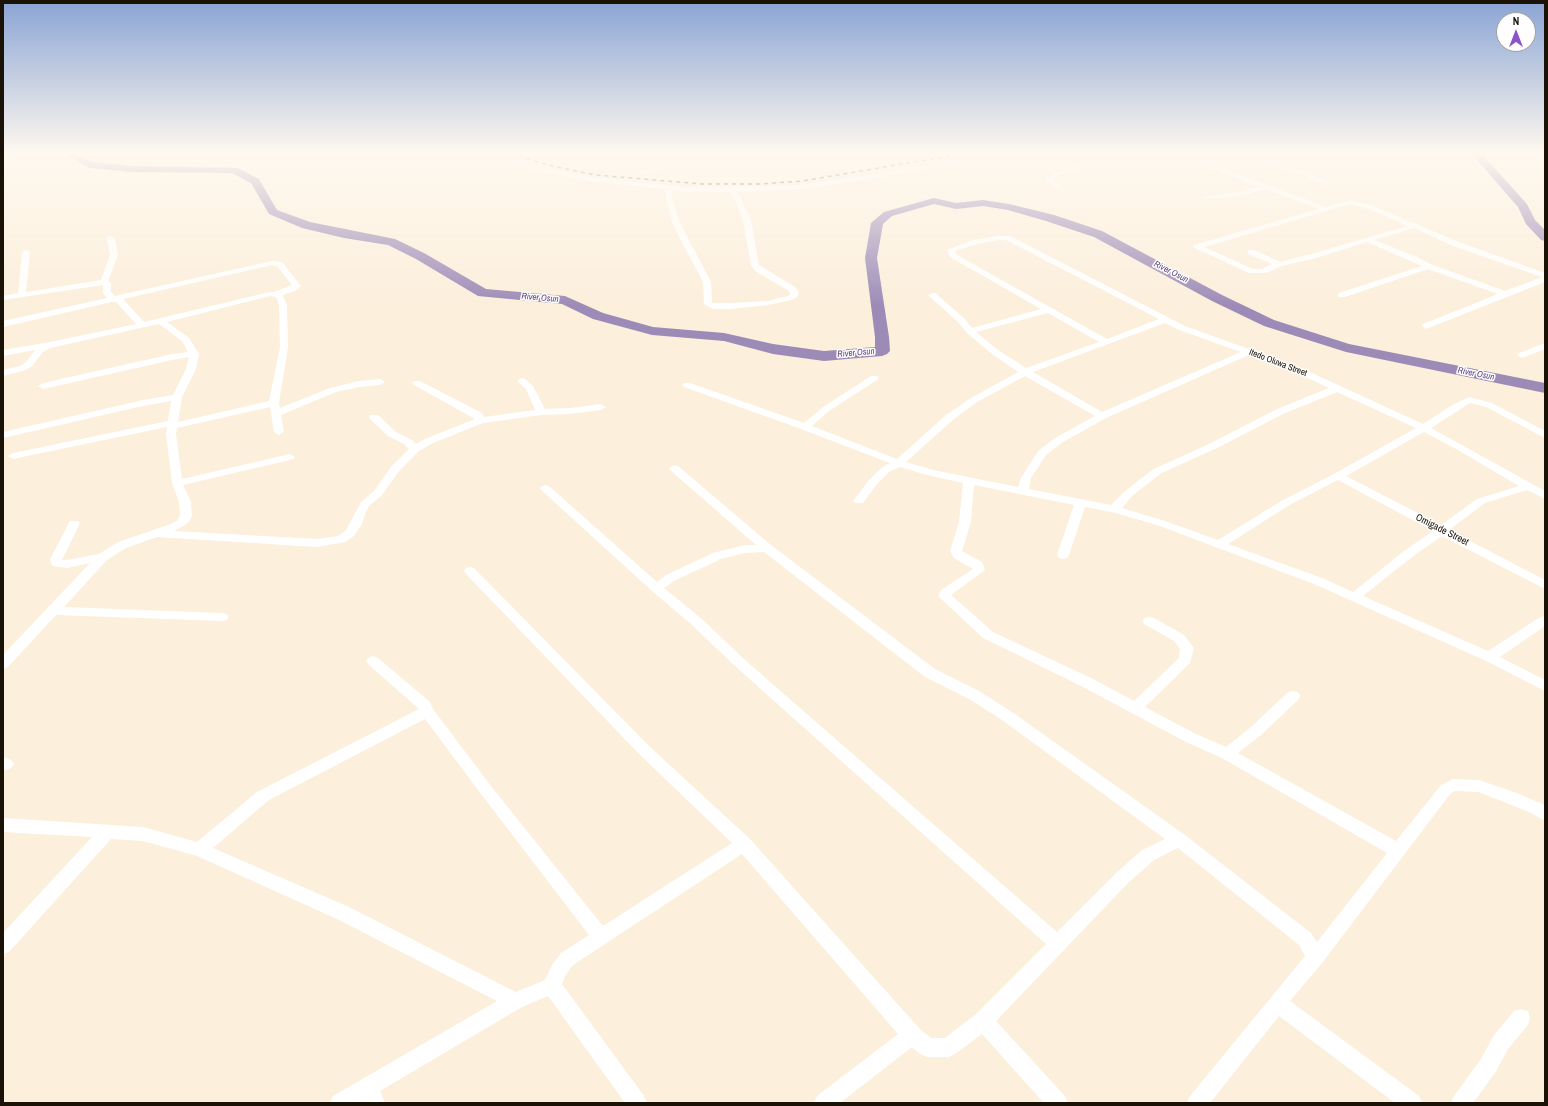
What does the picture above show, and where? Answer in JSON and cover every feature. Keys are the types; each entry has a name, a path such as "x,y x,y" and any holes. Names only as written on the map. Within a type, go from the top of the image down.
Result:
{"street":[{"path":"670,204 677,225 707,282 708,304 713,306 731,306 791,298 795,292 792,289 758,269 755,265 747,220 740,204"},
{"path":"1310,204 1325,209"},
{"path":"1344,204 1197,247 1252,271 1263,271 1279,264 1395,233 1414,226"},
{"path":"1359,204 1456,244 1545,276"},
{"path":"104,282 114,255 110,238"},
{"name":"Itedo Oluwa Street","path":"1049,310 986,275 953,255 951,252 955,248 976,242 1007,238 1165,320 1206,338 1298,370 1424,428 1545,496"},
{"path":"1367,240 1419,260 1427,266 1505,294"},
{"path":"22,295 26,252"},
{"path":"1251,252 1279,264"},
{"path":"3,324 272,264 279,264 297,286 276,294 160,322 50,345 3,353"},
{"path":"1342,295 1427,266"},
{"path":"1426,326 1545,279"},
{"path":"3,298 104,282"},
{"path":"104,282 107,283 108,293 142,325"},
{"path":"276,294 279,295 283,305 284,347 274,408 279,432"},
{"path":"932,295 961,320 970,331 995,352 1025,372 1102,416"},
{"path":"970,331 1049,310 1106,342"},
{"path":"859,500 873,482 885,470 899,463 956,413 974,400 1025,372 1165,320"},
{"path":"74,523 56,559 57,563 67,564 103,556 122,545 158,534 181,523 185,519 185,502 177,483 171,434 177,397 191,369 194,354 186,340 173,329 160,322"},
{"path":"3,373 24,368 40,350 50,345"},
{"path":"1522,355 1545,346"},
{"path":"1023,489 1026,478 1042,453 1059,440 1102,416 1249,352"},
{"path":"43,386 178,356 194,354"},
{"path":"805,427 826,409 874,378"},
{"path":"522,381 534,396 541,412"},
{"path":"13,456 173,424 274,408 333,390 359,384 380,382"},
{"path":"417,383 478,414 481,420"},
{"path":"687,385 805,427 899,463 931,473 969,481 1023,489 1114,509 1161,523 1318,581 1489,657 1545,686"},
{"path":"1114,509 1128,494 1156,472 1215,445 1279,412 1338,388"},
{"path":"3,435 177,397"},
{"path":"1218,545 1287,502 1338,476 1424,428 1457,406 1469,400 1489,405 1545,435"},
{"path":"158,534 317,543 341,539 350,533 365,504 378,493 395,469 415,449 429,441 481,420 541,412 570,411 601,407"},
{"path":"374,417 392,434 408,442 415,449"},
{"path":"177,483 290,457"},
{"path":"674,468 767,548 930,673 974,695 1007,716 1179,840 1321,950"},
{"name":"Omigade Street","path":"1338,476 1545,585"},
{"path":"969,481 965,522 956,552 978,566 979,570 945,593 946,598 988,635 1088,683 1191,738 1227,754 1399,851"},
{"path":"1354,597 1408,554 1470,508 1481,501 1528,486"},
{"path":"545,488 656,588 697,622 740,663 1057,943"},
{"path":"1063,555 1081,502"},
{"path":"656,588 670,578 717,556 745,549 767,548"},
{"path":"3,664 103,556"},
{"path":"470,571 644,750 744,844 912,1035 927,1047 948,1047 983,1021 1057,943 1122,878 1148,855 1179,840"},
{"path":"53,611 222,617"},
{"path":"1489,657 1545,620"},
{"path":"1135,708 1185,660 1187,648 1179,638 1148,621"},
{"path":"373,661 426,706 428,711 486,790 601,937"},
{"path":"1227,754 1256,731 1293,696"},
{"path":"200,850 263,796 428,711"},
{"path":"1198,1103 1277,1002 1321,950 1446,789 1453,785 1479,786 1535,807 1545,814"},
{"path":"3,825 143,834 200,850 343,913 515,1001"},
{"path":"3,946 108,831"},
{"path":"340,1103 371,1095 515,1001 552,986 558,971 567,959 744,844"},
{"path":"552,986 637,1103"},
{"path":"1277,1002 1412,1103"},
{"path":"1461,1103 1488,1066 1501,1042 1521,1018"},
{"path":"983,1021 1058,1103"},
{"path":"824,1103 912,1035"}],"waterway":[{"name":"River Osun","path":"268,204 273,212 306,225 344,234 391,242 420,256 483,293 565,300 598,316 652,331 724,337 773,349 824,356 882,351 882,337 871,258 877,223 888,214 925,204"},
{"name":"River Osun","path":"945,204 956,206 977,204"},
{"name":"River Osun","path":"987,204 1009,207 1050,218 1098,234 1217,298 1269,323 1346,348 1545,388"},
{"name":"River Osun","path":"1521,204 1530,221 1545,237"}]}
